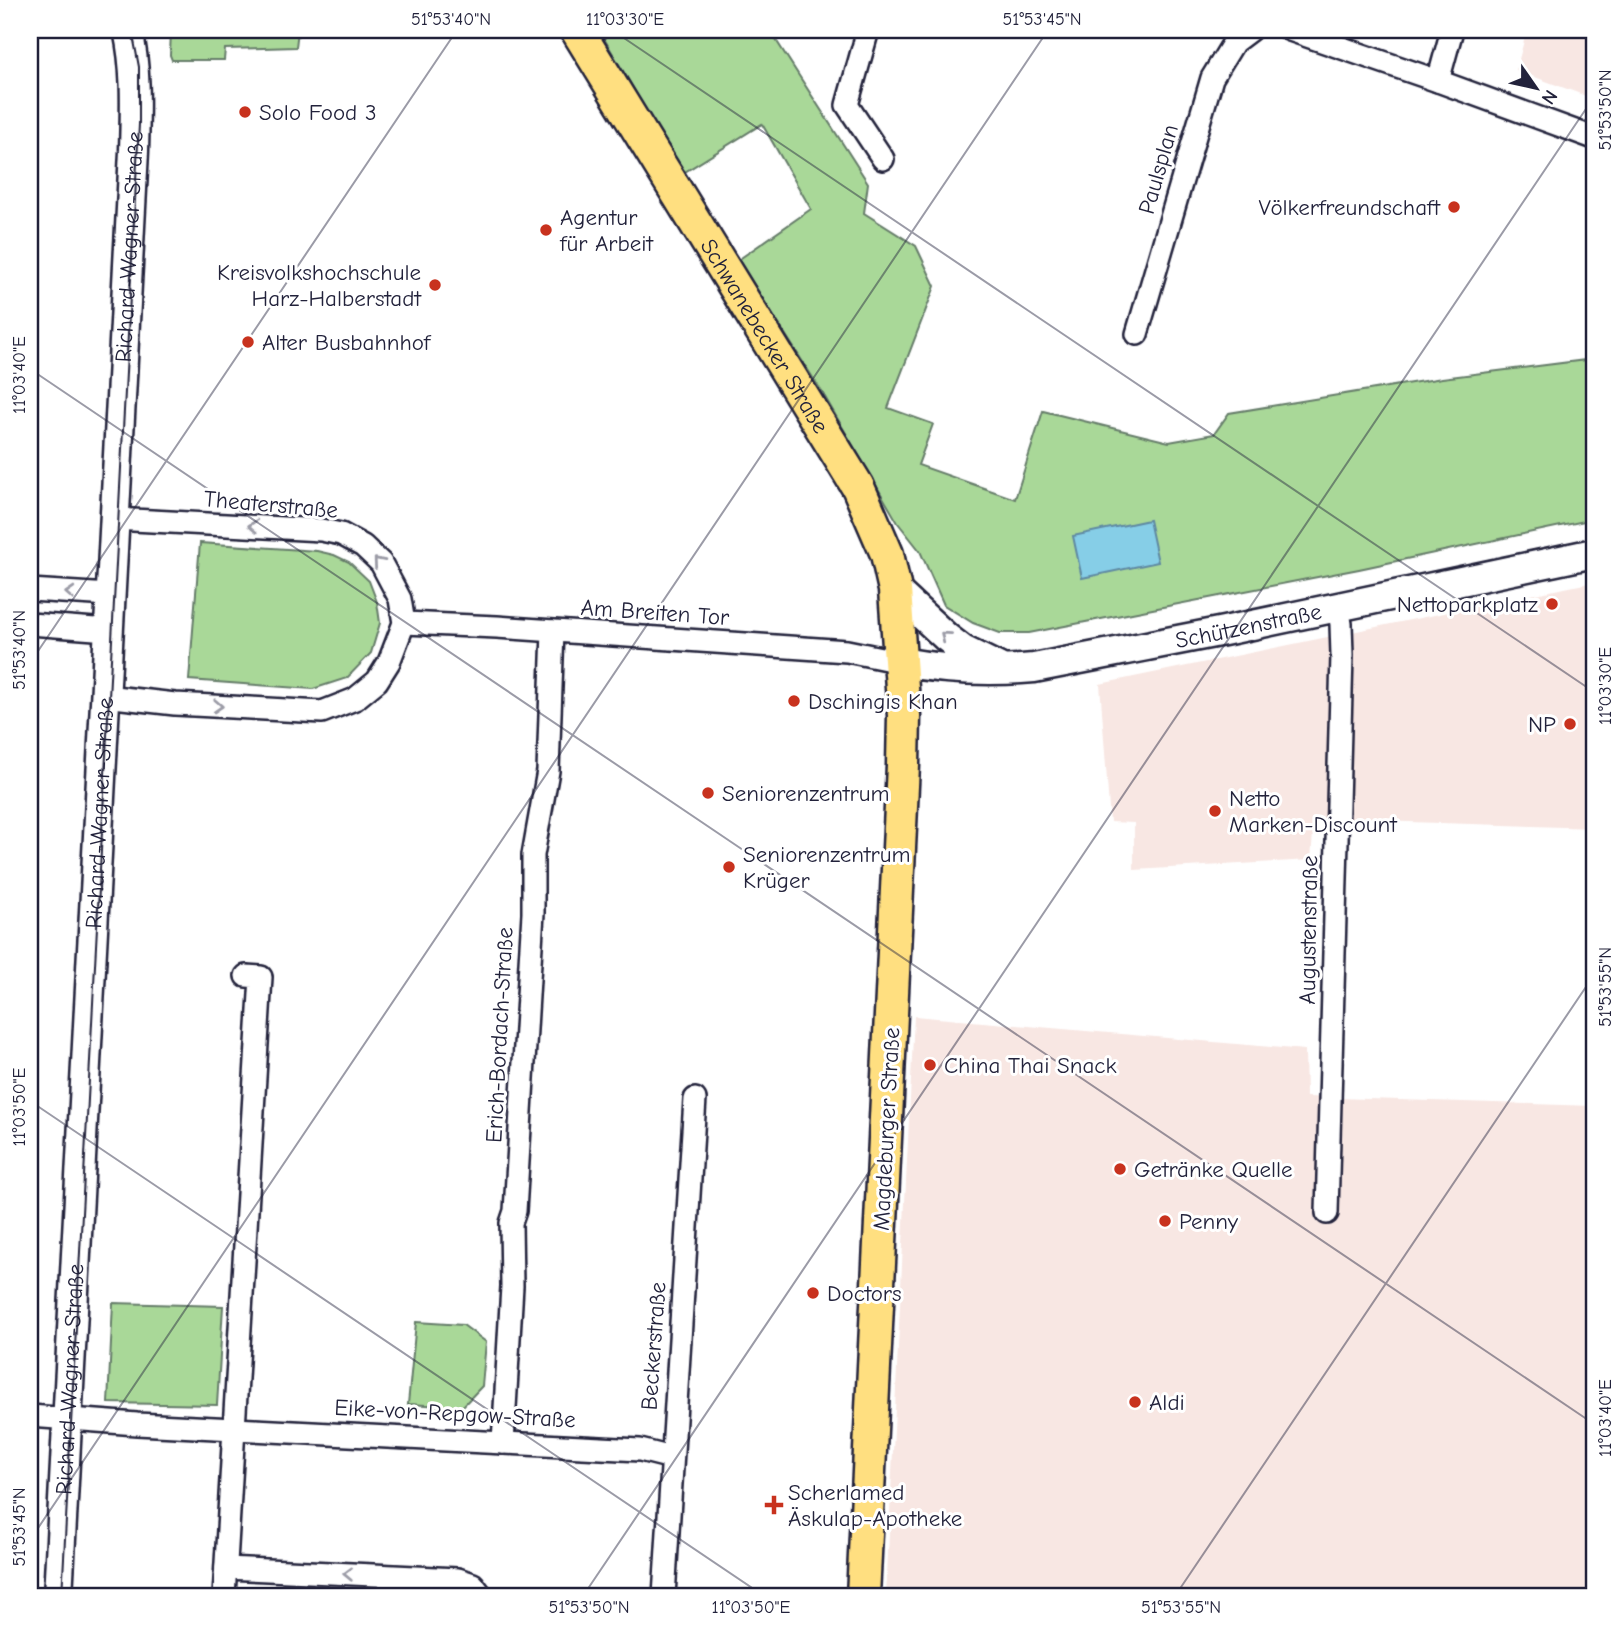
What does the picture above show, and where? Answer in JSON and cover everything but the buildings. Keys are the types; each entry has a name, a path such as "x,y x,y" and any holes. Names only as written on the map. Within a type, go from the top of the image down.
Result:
{"main road":[{"name":"Schwanebecker Straße","path":"578,30 858,487 887,555 895,590 901,662"},
{"name":"Magdeburger Straße","path":"863,1596 903,778 901,662"}],"street":[{"name":"Richard-Wagner-Straße","path":"58,1596 135,123 135,67 128,30"},
{"path":"868,30 847,105 883,159"},
{"name":"Paulsplan","path":"1137,334 1212,78 1234,42 1250,30"},
{"path":"1290,30 1594,138"},
{"path":"1438,81 1452,30"},
{"name":"Theaterstraße","path":"114,519 321,530 341,534 363,546 381,563 400,599 404,623"},
{"name":"Schützenstraße","path":"901,662 939,668 1004,670 1063,663 1594,553"},
{"path":"30,590 110,595"},
{"path":"895,590 963,650 1004,670"},
{"name":"Augustenstraße","path":"1327,1213 1342,650 1338,607"},
{"path":"105,696 175,704 322,712 355,699 377,681 389,662 404,623"},
{"name":"Am Breiten Tor","path":"404,623 847,651 901,662"},
{"path":"30,624 108,630"},
{"name":"Erich-Bordach-Straße","path":"503,1443 512,1275 511,1223 516,1198 533,913 533,863 548,771 554,631"},
{"path":"224,1596 261,977 246,976"},
{"name":"Beckerstraße","path":"664,1596 695,1099"},
{"name":"Eike-von-Repgow-Straße","path":"30,1416 640,1450 672,1458"},
{"path":"226,1568 458,1579 472,1584 482,1596"}],"shaded area":[{"path":"1527,30 1594,30 1594,99 1516,70"},
{"path":"1594,582 1594,828 1314,819 1311,860 1134,870 1134,823 1110,822 1100,684"},
{"path":"914,1016 1305,1050 1306,1097 1594,1106 1594,1596 886,1596"}],"green space":[{"path":"171,30 298,30 296,47 225,49 224,60 172,60"},
{"path":"599,30 772,30 868,183 864,213 916,246 935,286 888,408 933,424 918,465 1015,499 1043,411 1169,442 1214,434 1229,413 1442,378 1594,359 1594,519 1359,569 1029,633 1000,633 973,623 944,605 920,551 898,523 822,392 738,260 811,209 762,124 683,173"},
{"path":"200,543 317,551 349,562 369,581 377,602 380,623 371,653 347,678 313,689 189,680"},
{"path":"113,1303 223,1306 217,1405 108,1403"},
{"path":"416,1322 463,1325 486,1342 482,1386 462,1407 408,1404"}],"water":[{"path":"1149,520 1158,562 1082,578 1073,536"}],"tram line":[{"path":"62,1596 139,124 139,67 132,30"}],"place":[{"name":"Solo Food 3","path":"245,112"},
{"name":"Völkerfreundschaft","path":"1454,207"},
{"name":"Agentur für Arbeit","path":"546,230"},
{"name":"Kreisvolkshochschule Harz-Halberstadt","path":"435,285"},
{"name":"Alter Busbahnhof","path":"248,342"},
{"name":"Nettoparkplatz","path":"1552,604"},
{"name":"Dschingis Khan","path":"794,701"},
{"name":"NP","path":"1570,724"},
{"name":"Seniorenzentrum","path":"708,793"},
{"name":"Netto Marken-Discount","path":"1215,811"},
{"name":"Seniorenzentrum Krüger","path":"729,867"},
{"name":"China Thai Snack","path":"930,1065"},
{"name":"Getränke Quelle","path":"1120,1169"},
{"name":"Penny","path":"1165,1221"},
{"name":"Doctors","path":"813,1293"},
{"name":"Aldi","path":"1135,1402"},
{"name":"Scherlamed Äskulap-Apotheke","path":"774,1505"}]}
